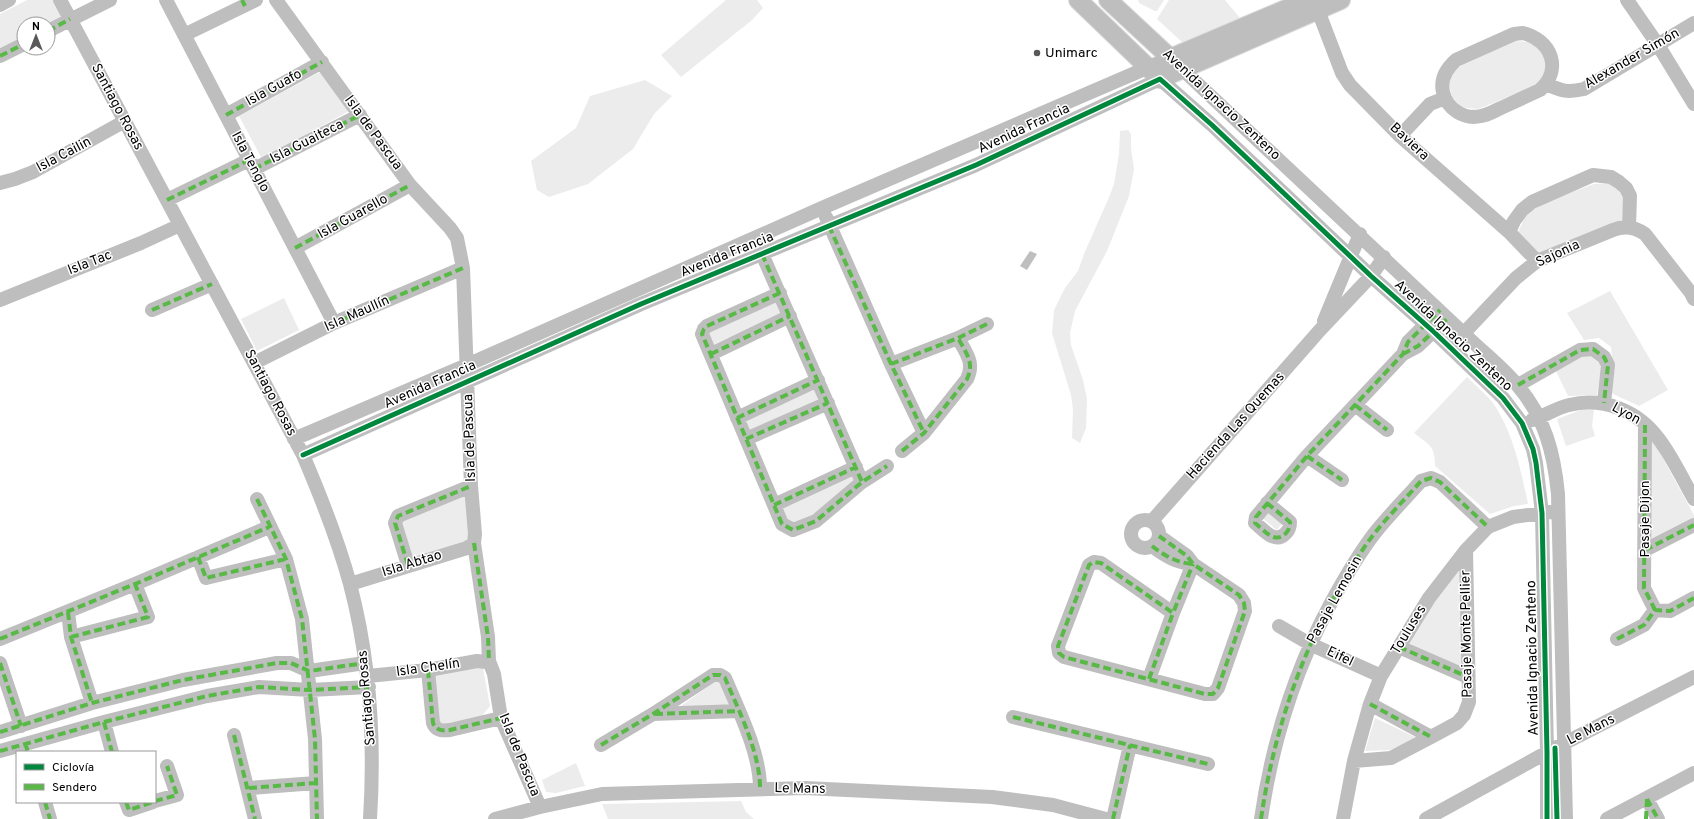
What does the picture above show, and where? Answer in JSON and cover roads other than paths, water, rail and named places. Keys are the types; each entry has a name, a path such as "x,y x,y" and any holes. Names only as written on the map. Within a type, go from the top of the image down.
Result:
{"main road":[{"name":"Avenida Ignacio Zenteno","path":"1078,0 1154,73"},
{"name":"Avenida Ignacio Zenteno","path":"1108,0 1183,70"},
{"name":"Avenida Francia","path":"1170,58 1313,3 1341,0"},
{"name":"Avenida Francia","path":"1154,73 1183,70 1313,3"}],"street":[{"path":"0,5 9,0"},
{"name":"Santiago Rosas","path":"60,0 303,456 332,527 350,584 367,675 372,761 370,819"},
{"path":"56,27 110,0"},
{"name":"Isla Tenglo","path":"166,0 334,323"},
{"name":"Isla de Pascua","path":"276,0 410,185 450,228 457,238 462,268 471,486 475,534 474,543 488,637 489,661 494,674 502,718 540,807"},
{"path":"1627,0 1694,104"},
{"path":"184,35 247,2"},
{"name":"Baviera","path":"1313,3 1345,79 1400,136 1509,232 1537,261"},
{"name":"Alexander Simón","path":"1546,84 1571,92 1584,89 1658,46 1694,23"},
{"path":"1514,34 1531,35 1545,45 1549,52 1552,68 1546,84 1540,90 1482,116 1465,116 1450,107 1445,98 1442,82 1449,66 1456,60 1514,34"},
{"path":"0,56 16,48"},
{"name":"Avenida Francia","path":"638,298 762,254 976,165 1154,73 1170,58"},
{"name":"Isla Guafo","path":"226,115 322,62"},
{"name":"Avenida Ignacio Zenteno","path":"1183,70 1360,234 1518,385 1540,417 1553,459 1556,476 1565,743 1566,819"},
{"name":"Avenida Francia","path":"303,456 467,382 545,339 638,298 735,247 822,208 1154,73"},
{"name":"Avenida Ignacio Zenteno","path":"1154,73 1212,125 1371,276 1430,328 1504,398 1522,423 1533,449 1542,513 1547,819"},
{"path":"1400,136 1430,104 1445,98"},
{"name":"Isla Guaiteca","path":"167,200 360,115"},
{"name":"Isla Cailin","path":"0,183 33,172 125,122"},
{"path":"1509,232 1514,221 1522,210 1532,202 1593,175 1611,177 1626,188 1630,196 1629,227 1640,231 1649,238 1693,294"},
{"name":"Isla Guarello","path":"295,248 410,185"},
{"path":"822,208 891,364 924,433"},
{"name":"Isla Tac","path":"0,300 141,243 180,225"},
{"name":"Sajonia","path":"1464,333 1516,278 1537,261 1618,228 1629,227"},
{"path":"1320,330 1360,234"},
{"path":"735,247 743,261"},
{"path":"762,254 862,482"},
{"name":"Hacienda Las Quemas","path":"1152,521 1320,330 1371,276 1384,257"},
{"name":"Isla Maullín","path":"254,363 334,323 462,268"},
{"path":"152,310 212,284"},
{"path":"780,293 707,326 702,334 782,524 793,530 816,520 862,482 887,466"},
{"path":"1267,503 1307,456 1403,354 1408,342 1430,328 1444,314"},
{"path":"711,354 790,316"},
{"path":"891,364 958,338 987,324"},
{"path":"902,451 924,433 968,379 971,371 971,363 958,338"},
{"name":"Avenida Francia","path":"294,439 467,365 545,339"},
{"path":"1518,385 1580,350 1593,349 1604,357 1608,365 1604,403"},
{"path":"737,418 818,380"},
{"name":"Lyon","path":"1522,423 1540,417 1559,408 1593,402 1604,403 1635,416 1658,438 1694,499"},
{"path":"746,439 828,403"},
{"path":"1355,405 1387,430"},
{"name":"Pasaje Dijon","path":"1645,425 1644,588 1655,610"},
{"path":"1307,456 1342,480"},
{"path":"774,505 856,467"},
{"name":"Pasaje Lemosin","path":"1261,819 1276,742 1292,690 1310,644 1334,596 1362,551 1378,529 1421,481 1431,478 1440,482 1488,527"},
{"path":"408,565 395,524 398,516 471,486"},
{"path":"257,500 286,559 302,619 309,671 315,739 317,819"},
{"name":"Touluses","path":"1343,819 1354,761 1370,704 1381,676 1429,598 1466,550 1488,527 1513,516 1558,511"},
{"path":"1140,520 1152,521 1159,530 1155,541 1147,548 1141,547 1132,540 1131,534 1135,523 1140,520"},
{"path":"1645,550 1694,525"},
{"path":"0,639 68,612 269,527"},
{"path":"1155,541 1169,558 1184,564 1193,564 1239,595 1244,603 1245,611 1218,688 1213,694 1205,694 1064,657 1058,653 1058,646 1089,565 1094,562 1101,563 1173,613"},
{"name":"Isla Abtao","path":"350,584 467,548 474,543"},
{"name":"Pasaje Monte Pellier","path":"1354,761 1391,758 1453,726 1464,715 1469,702 1466,550"},
{"path":"198,557 206,578 286,559"},
{"path":"1149,679 1193,564"},
{"path":"71,637 148,617 135,584"},
{"path":"1617,639 1644,625 1655,610 1670,611 1694,598"},
{"path":"68,612 71,637 92,703"},
{"name":"Eifel","path":"1279,626 1310,644 1381,676"},
{"path":"1399,647 1468,677"},
{"name":"Isla Chelín","path":"367,675 428,670 477,661 489,661"},
{"path":"0,732 92,703 183,680 277,663 290,663 309,671 367,675"},
{"path":"428,670 433,723 438,729 443,731 450,730 502,718"},
{"path":"1,672 20,726"},
{"path":"0,751 27,748 104,722 207,696 259,687 310,690 367,675"},
{"path":"601,745 653,714 713,675 720,675 725,678 739,711 758,766 760,788"},
{"name":"Le Mans","path":"1426,819 1565,743 1694,677"},
{"path":"1370,704 1431,737"},
{"path":"653,714 739,711"},
{"path":"1013,717 1208,764"},
{"path":"104,722 112,751"},
{"path":"234,735 249,788 255,819"},
{"path":"1113,819 1130,746"},
{"path":"156,801 177,794 167,766"},
{"path":"1607,819 1694,773"},
{"path":"249,788 316,783"},
{"name":"Le Mans","path":"495,819 589,796 612,793 805,788 992,797 1053,805 1106,819"},
{"path":"1646,819 1647,798"},
{"path":"1647,798 1658,819"},
{"path":"45,803 50,819"},
{"path":"126,803 128,810 151,803"}],"place":[{"name":"Unimarc","path":"1037,53"}]}
